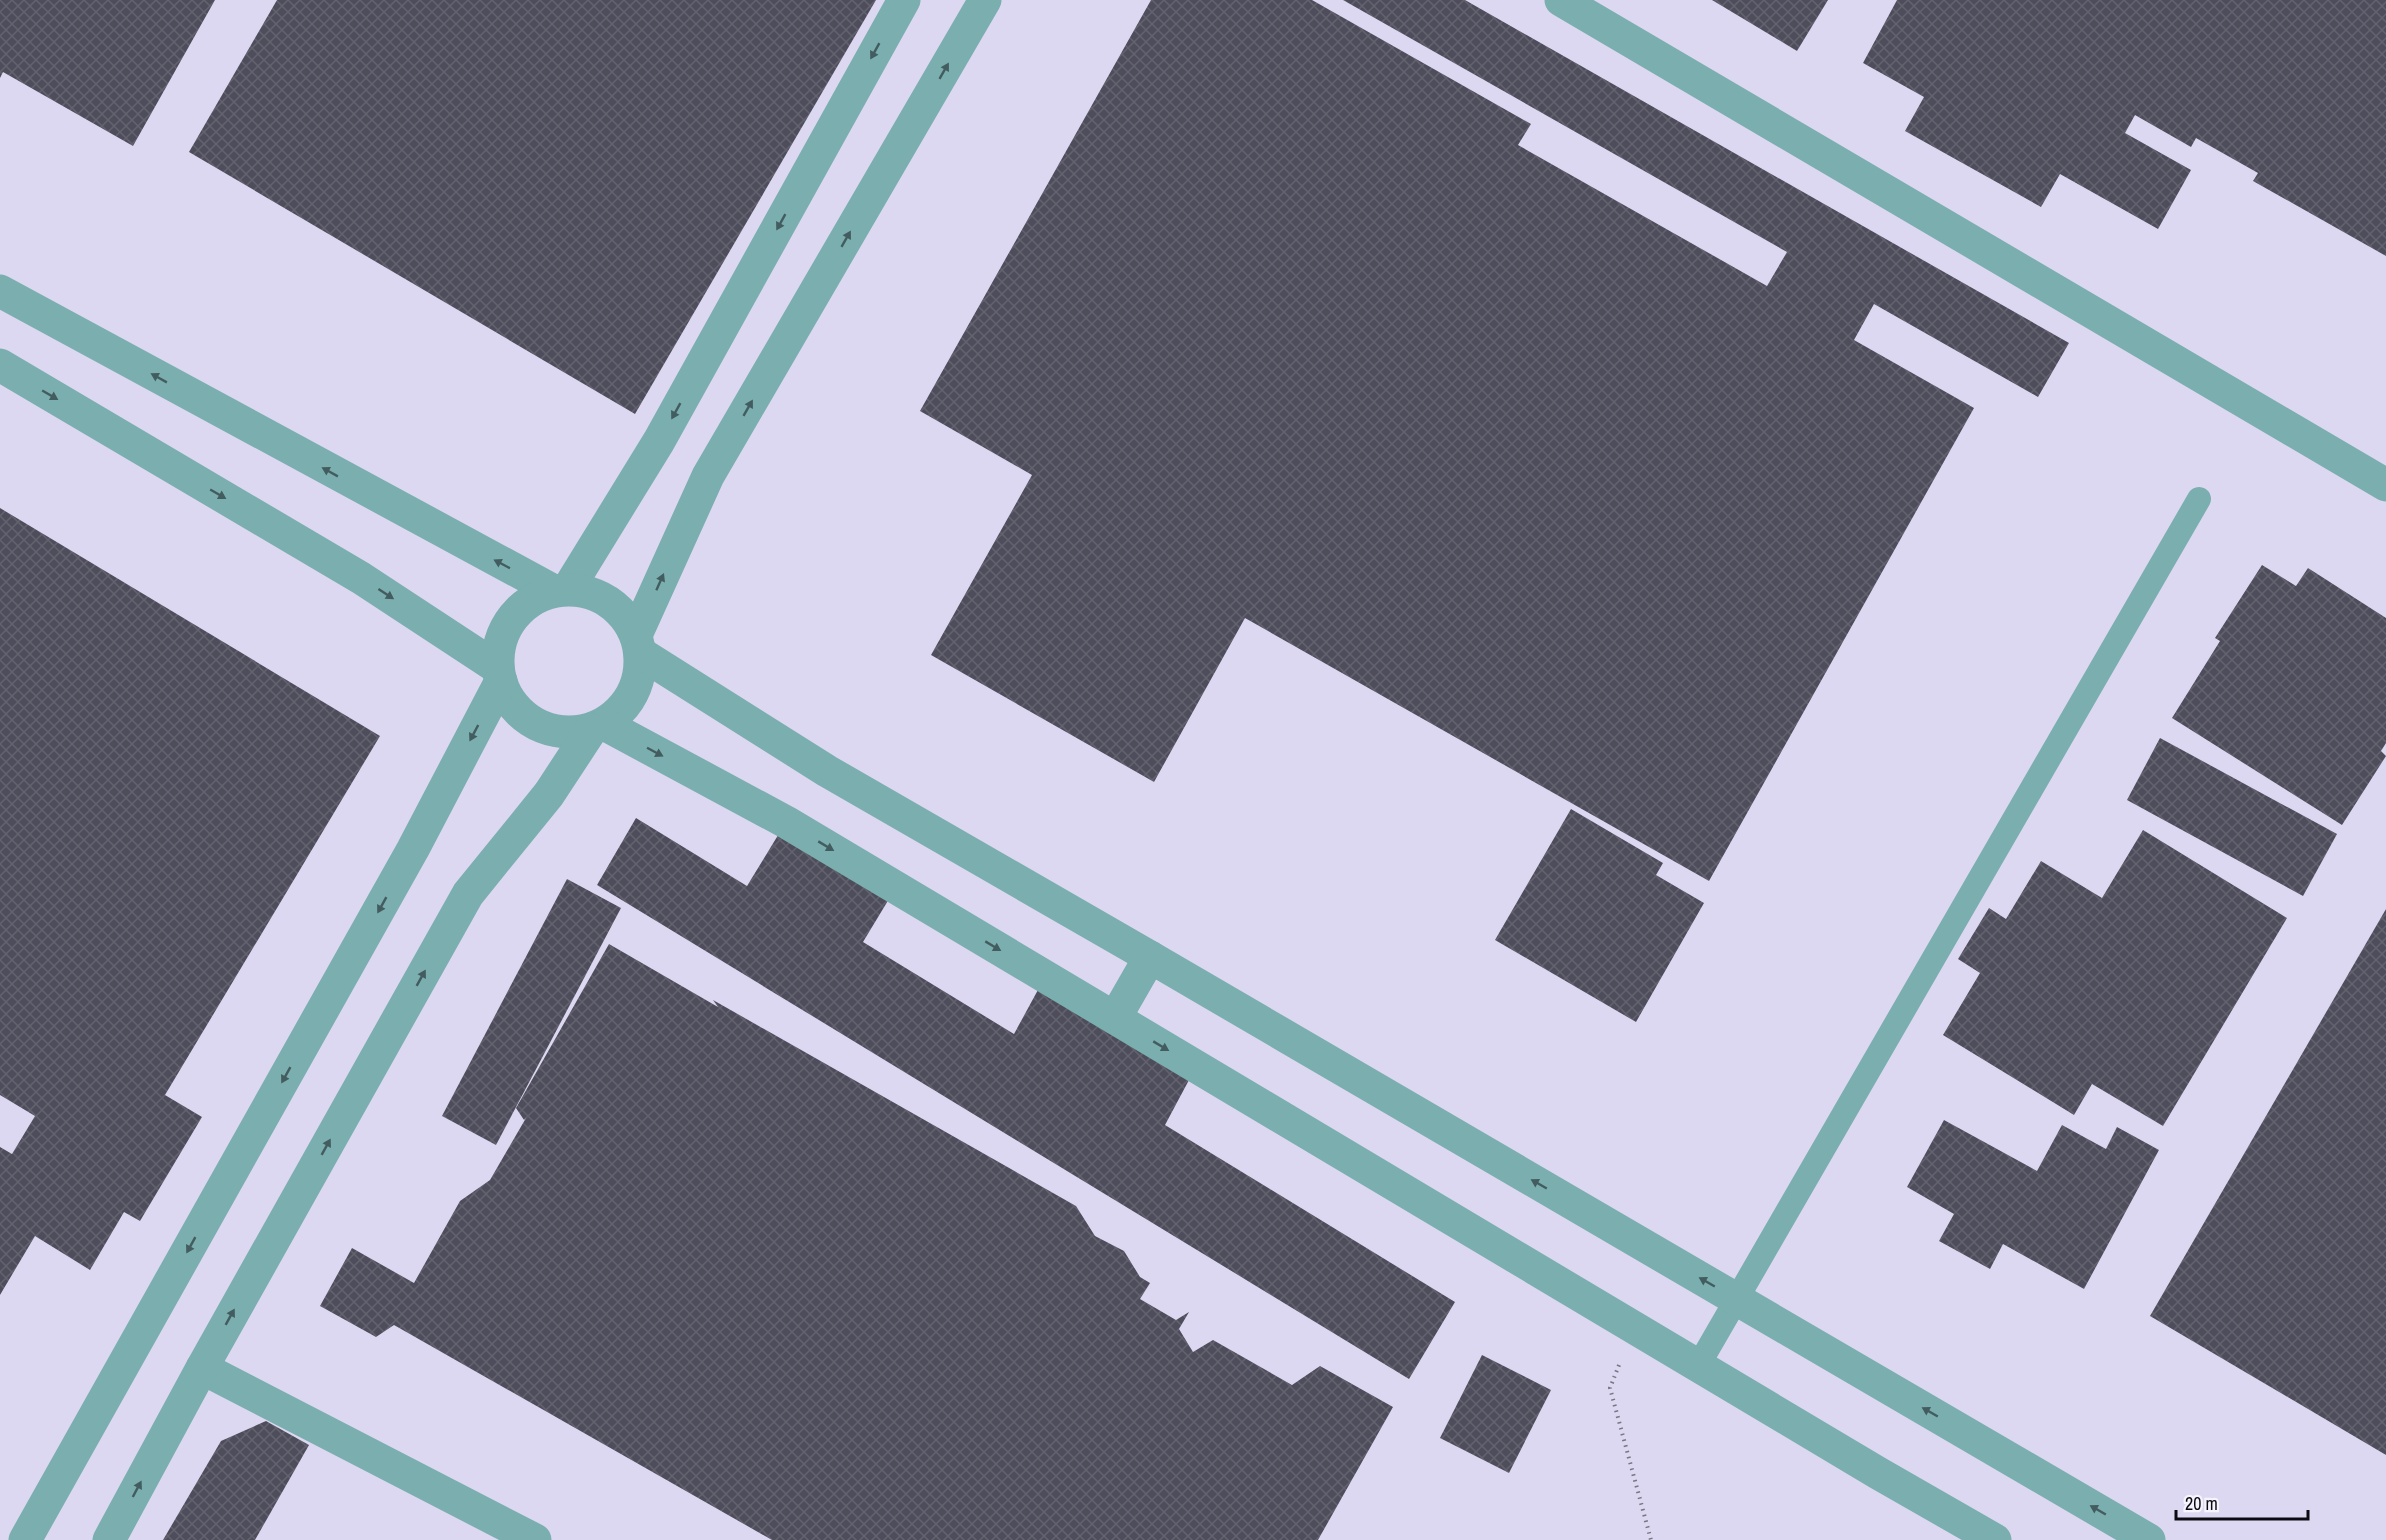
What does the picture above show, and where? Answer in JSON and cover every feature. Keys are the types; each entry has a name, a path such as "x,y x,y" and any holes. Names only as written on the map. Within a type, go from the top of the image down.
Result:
{"street":[{"path":"561,590 659,441 904,0"},
{"path":"985,0 708,476 638,644 638,678 629,701 618,714 597,727 569,733 546,729 526,718 511,702 500,674 499,646 506,628 519,611 535,598 561,590 590,592 609,602 625,616 638,644 827,771 2149,1540"},
{"path":"1561,0 2386,485"},
{"path":"0,291 561,590"},
{"path":"0,365 361,578 500,674"},
{"path":"26,1540 408,859 500,674"},
{"path":"597,727 786,822 1633,1328 1995,1540"},
{"path":"109,1540 202,1368 468,894 549,794 597,727"},
{"path":"1115,1018 1150,957"},
{"path":"202,1368 535,1540"}],"lane":[{"path":"1698,1366 2199,499"}],"path":[{"path":"1633,1328 1610,1388 1651,1540"}],"shaded area":[{"path":"0,0 2386,0 2386,1540 0,1540"}],"building":[{"path":"0,0 215,0 133,146 3,72 0,78"},
{"path":"277,0 876,0 635,414 189,152"},
{"path":"1151,0 1312,0 1531,124 1518,145 1767,286 1787,252 1343,0 1465,0 2069,343 2038,397 1874,304 1854,340 1974,408 1709,881 1245,618 1154,782 931,655 1032,475 920,411"},
{"path":"1712,0 1828,0 1797,51"},
{"path":"1897,0 2386,0 2386,256 2253,181 2258,173 2196,138 2191,147 2135,115 2125,133 2191,170 2158,229 2060,174 2041,207 1905,131 1924,97 1863,63"},
{"path":"0,508 380,736 165,1095 202,1117 140,1221 124,1212 90,1270 35,1236 0,1295 0,1147 12,1154 35,1116 0,1095"},
{"path":"2262,565 2296,586 2308,568 2386,618 2386,743 2381,751 2386,756 2342,825 2172,718 2220,641 2215,638"},
{"path":"2160,738 2337,834 2303,896 2127,800"},
{"path":"1571,809 1663,863 1656,875 1704,903 1636,1022 1495,940"},
{"path":"636,818 747,886 783,827 892,894 863,942 1014,1034 1039,988 1189,1080 1165,1125 1455,1302 1409,1379 597,885"},
{"path":"2143,830 2287,918 2163,1126 2092,1084 2074,1115 1943,1035 1980,973 1958,959 1989,908 2006,919 2041,861 2102,898"},
{"path":"567,879 621,908 496,1145 442,1116"},
{"path":"2386,909 2386,1455 2150,1316"},
{"path":"609,944 718,1007 713,1000 1076,1206 1095,1236 1124,1251 1140,1277 1150,1283 1140,1299 1176,1320 1189,1312 1179,1329 1193,1352 1213,1340 1292,1385 1320,1366 1393,1407 1318,1540 772,1540 394,1325 376,1337 320,1306 352,1248 414,1283 460,1201 490,1180 526,1118 524,1120 516,1108"},
{"path":"1944,1120 2037,1171 2062,1125 2106,1149 2117,1127 2159,1150 2084,1289 2003,1244 1990,1269 1939,1241 1954,1214 1907,1187"},
{"path":"1482,1355 1551,1390 1509,1473 1440,1438"},
{"path":"266,1421 309,1445 255,1540 163,1540 221,1441"}]}
